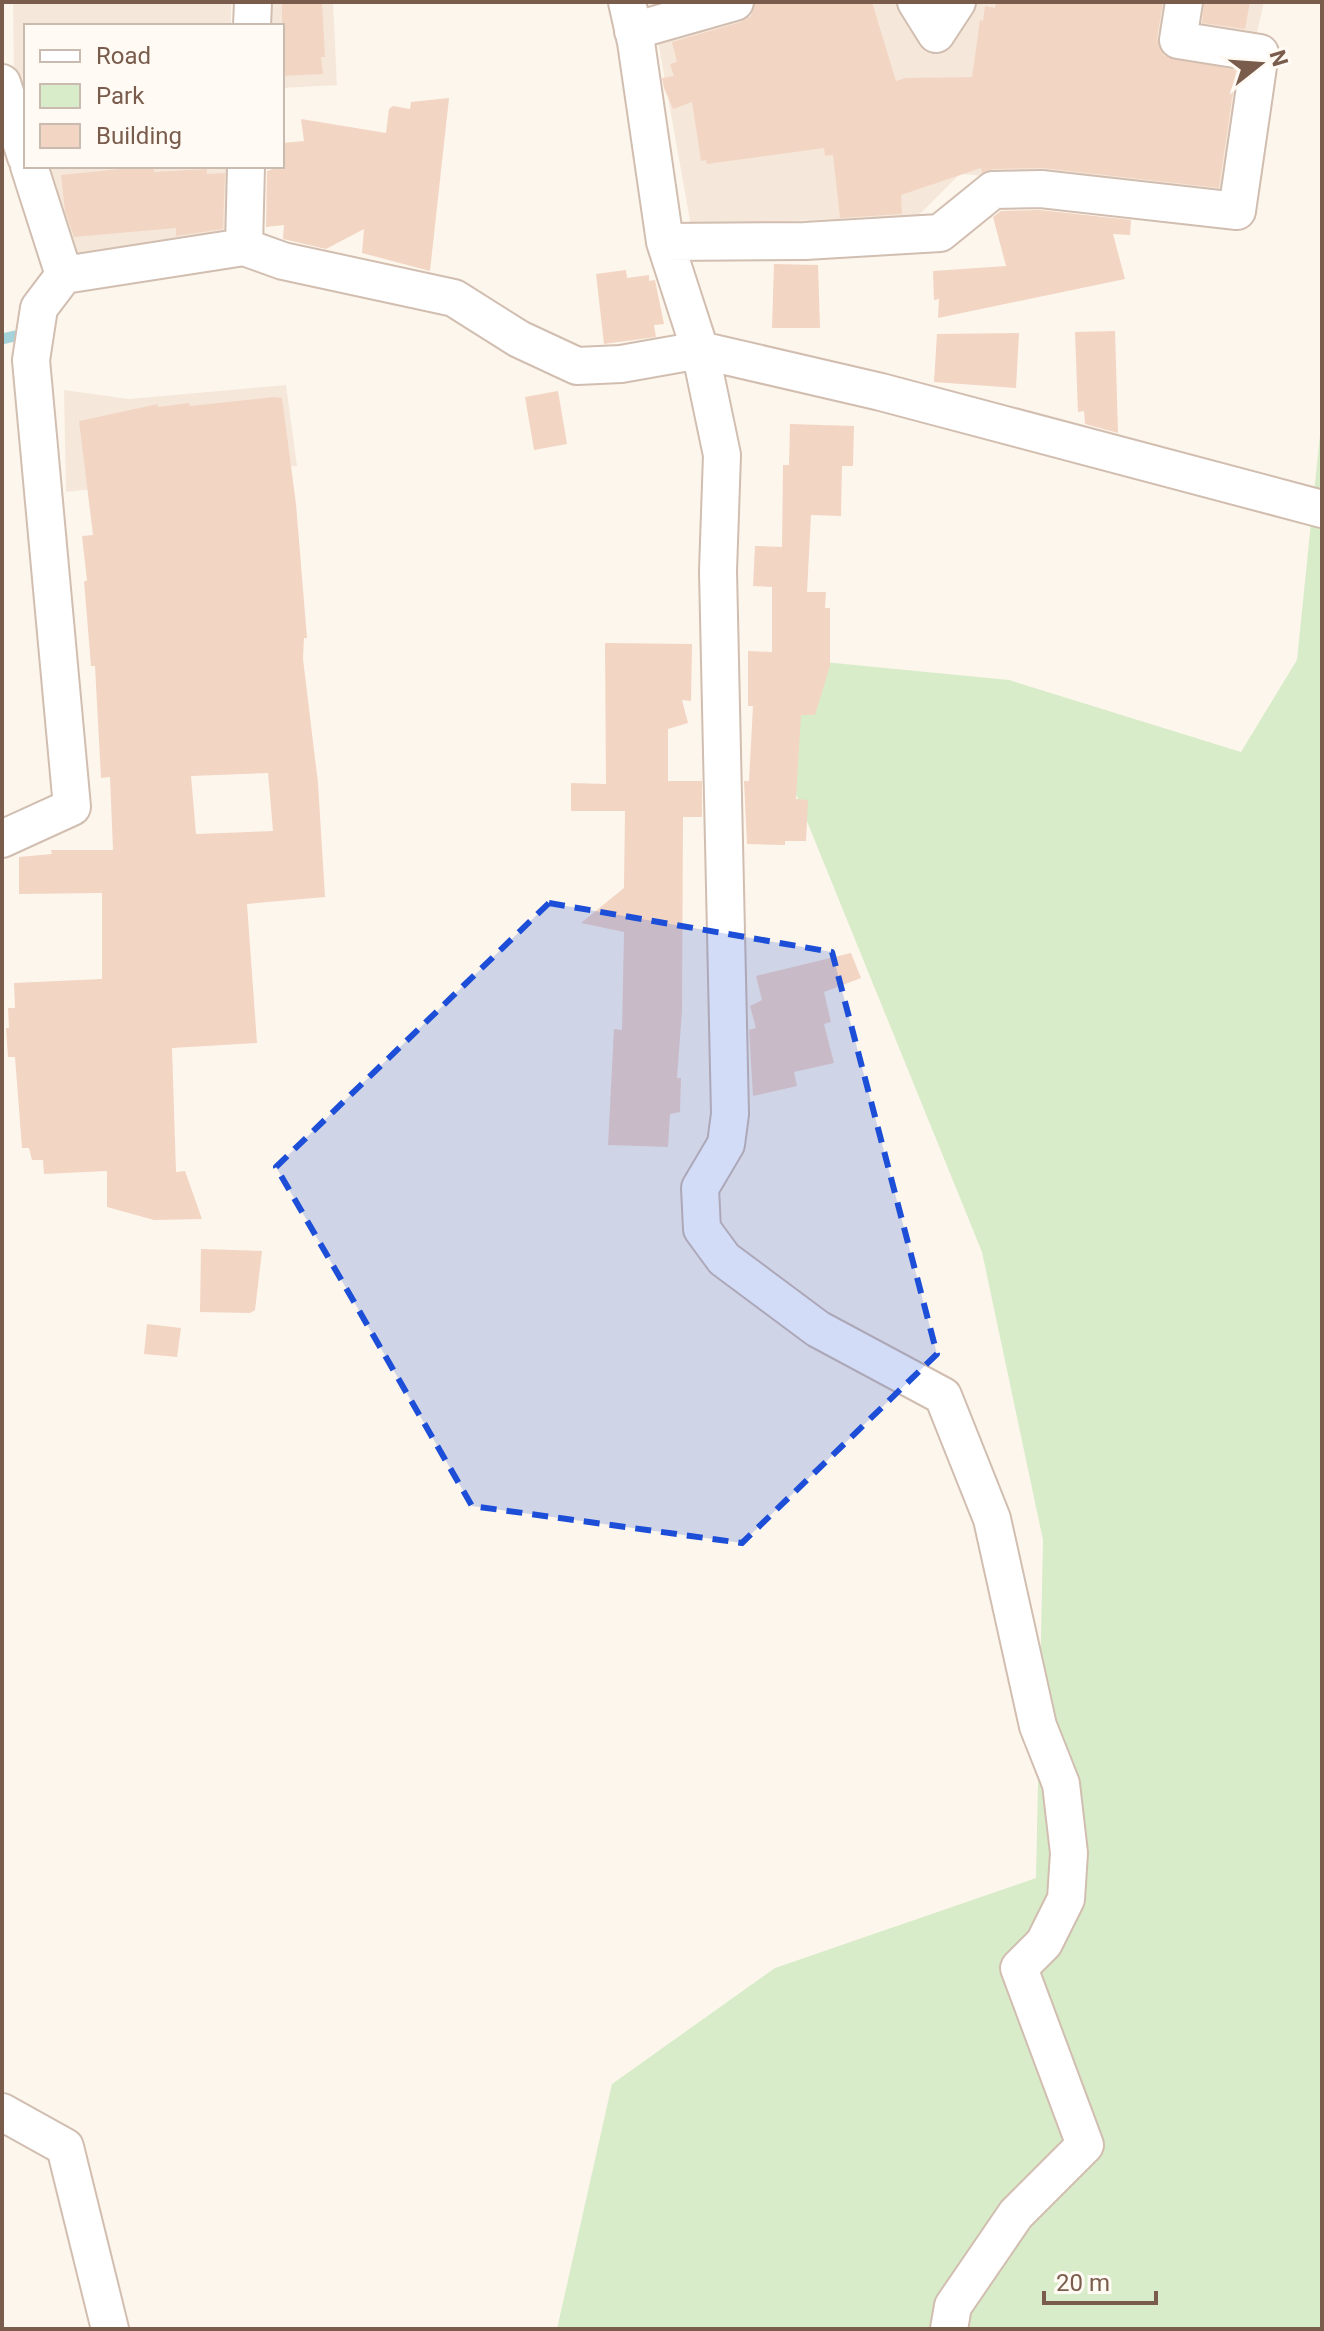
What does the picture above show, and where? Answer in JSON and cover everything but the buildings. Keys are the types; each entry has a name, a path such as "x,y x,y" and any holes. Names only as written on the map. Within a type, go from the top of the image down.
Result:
{"street":[{"path":"252,24 253,2"},
{"path":"735,2 630,16 665,242 700,350 722,455 718,571 730,1114 726,1144 700,1188 702,1229 724,1259 818,1329 943,1396 992,1519 1038,1726 1061,1784 1069,1853 1066,1899 1044,1943 1019,1968 1085,2145 1016,2214 953,2306 949,2329"},
{"path":"916,2 936,34 957,2"},
{"path":"665,242 805,241 940,233 993,190 1041,189 1237,211 1260,53 1178,40 1184,2"},
{"path":"2,83 24,151"},
{"path":"30,168 64,275"},
{"path":"244,247 246,168"},
{"path":"2,839 72,807 31,360 39,308 64,275 244,247 283,261 454,298 519,339 577,366 621,364 700,350 881,392 1322,509"},
{"path":"2,2112 65,2147 110,2329"}],"highlighted area":[{"path":"549,903 832,952 937,1354 742,1543 472,1506 276,1167"}],"shaded area":[{"path":"13,2 231,2 231,24 24,24 24,103 14,71"},
{"path":"268,2 333,2 337,85 284,88 284,24 267,24"},
{"path":"651,2 1264,2 1220,193 960,174 919,215 691,226"},
{"path":"45,168 233,168 237,230 74,259"},
{"path":"286,385 297,466 66,492 64,390 129,399"}],"green space":[{"path":"1322,415 1322,2329 557,2329 612,2084 775,1968 1036,1878 1043,1540 982,1252 765,718 803,660 1009,680 1241,752 1297,660"}],"waterway":[{"path":"2,339 15,336"}]}
